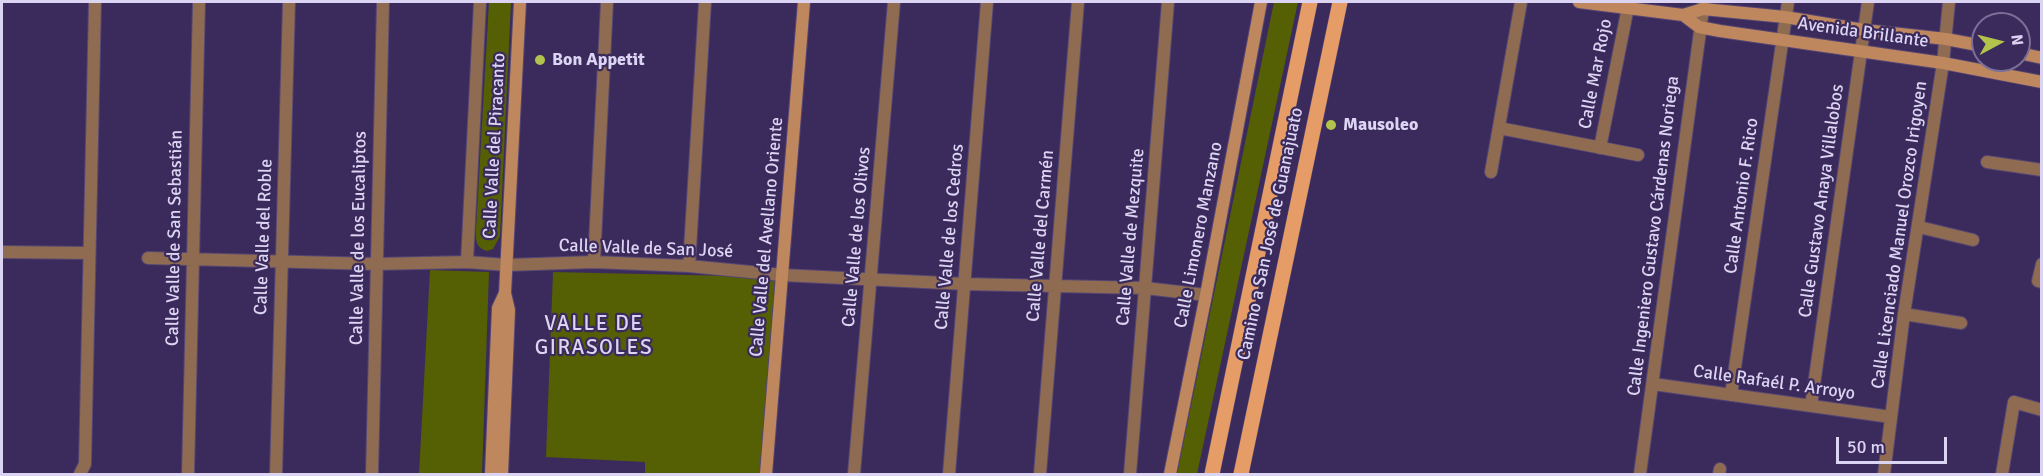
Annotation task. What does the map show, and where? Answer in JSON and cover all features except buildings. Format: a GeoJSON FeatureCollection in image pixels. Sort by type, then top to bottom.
{"type":"FeatureCollection","features":[{"type":"Feature","properties":{"kind":"main road","name":"Calle Valle del Piracanto"},"geometry":{"type":"LineString","coordinates":[[502,474],[509,310],[505,293],[520,2]]}},
{"type":"Feature","properties":{"kind":"main road","name":"Calle Valle del Avellano Oriente"},"geometry":{"type":"LineString","coordinates":[[766,474],[804,2]]}},
{"type":"Feature","properties":{"kind":"main road","name":"Calle Limonero Manzano"},"geometry":{"type":"LineString","coordinates":[[1170,474],[1261,2]]}},
{"type":"Feature","properties":{"kind":"main road","name":"Camino a San José de Guanajuato"},"geometry":{"type":"LineString","coordinates":[[1212,474],[1310,2]]}},
{"type":"Feature","properties":{"kind":"main road","name":"Camino a San José de Guanajuato"},"geometry":{"type":"LineString","coordinates":[[1241,474],[1340,2]]}},
{"type":"Feature","properties":{"kind":"main road","name":"Avenida Brillante"},"geometry":{"type":"LineString","coordinates":[[1579,2],[1614,4],[1683,15],[1699,27],[1943,63],[2042,82]]}},
{"type":"Feature","properties":{"kind":"main road","name":"Avenida Brillante"},"geometry":{"type":"LineString","coordinates":[[1683,15],[1703,5],[1971,44]]}},
{"type":"Feature","properties":{"kind":"main road","name":"Calle Valle del Piracanto"},"geometry":{"type":"LineString","coordinates":[[491,474],[498,308],[505,293]]}},
{"type":"Feature","properties":{"kind":"street"},"geometry":{"type":"LineString","coordinates":[[80,474],[85,464],[94,2]]}},
{"type":"Feature","properties":{"kind":"street","name":"Calle Valle de San Sebastián"},"geometry":{"type":"LineString","coordinates":[[188,474],[199,2]]}},
{"type":"Feature","properties":{"kind":"street","name":"Calle Valle del Roble"},"geometry":{"type":"LineString","coordinates":[[276,474],[289,2]]}},
{"type":"Feature","properties":{"kind":"street","name":"Calle Valle de los Eucaliptos"},"geometry":{"type":"LineString","coordinates":[[372,474],[383,2]]}},
{"type":"Feature","properties":{"kind":"street","name":"Calle Valle del Piracanto"},"geometry":{"type":"LineString","coordinates":[[467,262],[480,2]]}},
{"type":"Feature","properties":{"kind":"street"},"geometry":{"type":"LineString","coordinates":[[594,262],[607,2]]}},
{"type":"Feature","properties":{"kind":"street"},"geometry":{"type":"LineString","coordinates":[[689,266],[705,2]]}},
{"type":"Feature","properties":{"kind":"street","name":"Calle Valle de los Olivos"},"geometry":{"type":"LineString","coordinates":[[854,474],[894,2]]}},
{"type":"Feature","properties":{"kind":"street","name":"Calle Valle de los Cedros"},"geometry":{"type":"LineString","coordinates":[[949,474],[987,2]]}},
{"type":"Feature","properties":{"kind":"street","name":"Calle Valle del Carmén"},"geometry":{"type":"LineString","coordinates":[[1040,474],[1078,2]]}},
{"type":"Feature","properties":{"kind":"street","name":"Calle Valle de Mezquite"},"geometry":{"type":"LineString","coordinates":[[1130,474],[1168,2]]}},
{"type":"Feature","properties":{"kind":"street"},"geometry":{"type":"LineString","coordinates":[[1491,172],[1521,2]]}},
{"type":"Feature","properties":{"kind":"street","name":"Calle Antonio F. Rico"},"geometry":{"type":"LineString","coordinates":[[1731,395],[1788,2]]}},
{"type":"Feature","properties":{"kind":"street","name":"Calle Gustavo Anaya Villalobos"},"geometry":{"type":"LineString","coordinates":[[1811,406],[1868,2]]}},
{"type":"Feature","properties":{"kind":"street","name":"Calle Licenciado Manuel Orozco Irigoyen"},"geometry":{"type":"LineString","coordinates":[[1884,474],[1904,314],[1943,63],[1949,2]]}},
{"type":"Feature","properties":{"kind":"street","name":"Calle Ingeniero Gustavo Cárdenas Noriega"},"geometry":{"type":"LineString","coordinates":[[1640,474],[1703,5]]}},
{"type":"Feature","properties":{"kind":"street","name":"Calle Mar Rojo"},"geometry":{"type":"LineString","coordinates":[[1600,148],[1628,7]]}},
{"type":"Feature","properties":{"kind":"street"},"geometry":{"type":"LineString","coordinates":[[1498,128],[1638,155]]}},
{"type":"Feature","properties":{"kind":"street"},"geometry":{"type":"LineString","coordinates":[[1987,162],[2042,170]]}},
{"type":"Feature","properties":{"kind":"street"},"geometry":{"type":"LineString","coordinates":[[1919,227],[1973,240]]}},
{"type":"Feature","properties":{"kind":"street"},"geometry":{"type":"LineString","coordinates":[[2,252],[88,253]]}},
{"type":"Feature","properties":{"kind":"street","name":"Calle Valle de San José"},"geometry":{"type":"LineString","coordinates":[[148,258],[376,264],[467,262],[507,265],[594,262],[689,266],[782,275],[965,284],[1145,288],[1206,295]]}},
{"type":"Feature","properties":{"kind":"street"},"geometry":{"type":"LineString","coordinates":[[2040,281],[2042,264]]}},
{"type":"Feature","properties":{"kind":"street"},"geometry":{"type":"LineString","coordinates":[[1904,314],[1960,323]]}},
{"type":"Feature","properties":{"kind":"street","name":"Calle Rafaél P. Arroyo"},"geometry":{"type":"LineString","coordinates":[[1653,384],[1891,417]]}},
{"type":"Feature","properties":{"kind":"street"},"geometry":{"type":"LineString","coordinates":[[2002,474],[2014,402],[2042,410]]}},
{"type":"Feature","properties":{"kind":"green space"},"geometry":{"type":"Polygon","coordinates":[[[489,2],[511,2],[500,236],[493,249],[487,251],[480,248],[477,243],[476,230],[489,2]]]}},
{"type":"Feature","properties":{"kind":"green space"},"geometry":{"type":"Polygon","coordinates":[[[1274,2],[1298,2],[1197,474],[1177,474],[1274,2]]]}},
{"type":"Feature","properties":{"kind":"green space"},"geometry":{"type":"Polygon","coordinates":[[[430,270],[489,272],[482,474],[419,474],[430,270]]]}},
{"type":"Feature","properties":{"kind":"green space"},"geometry":{"type":"Polygon","coordinates":[[[553,272],[775,277],[761,474],[645,474],[645,462],[546,457],[553,272]]]}},
{"type":"Feature","properties":{"kind":"place","name":"Bon Appetit"},"geometry":{"type":"Point","coordinates":[540,60]}},
{"type":"Feature","properties":{"kind":"place","name":"Mausoleo"},"geometry":{"type":"Point","coordinates":[1331,125]}},
{"type":"Feature","properties":{"kind":"district","name":"VALLE DE GIRASOLES"},"geometry":{"type":"Point","coordinates":[594,336]}}]}
